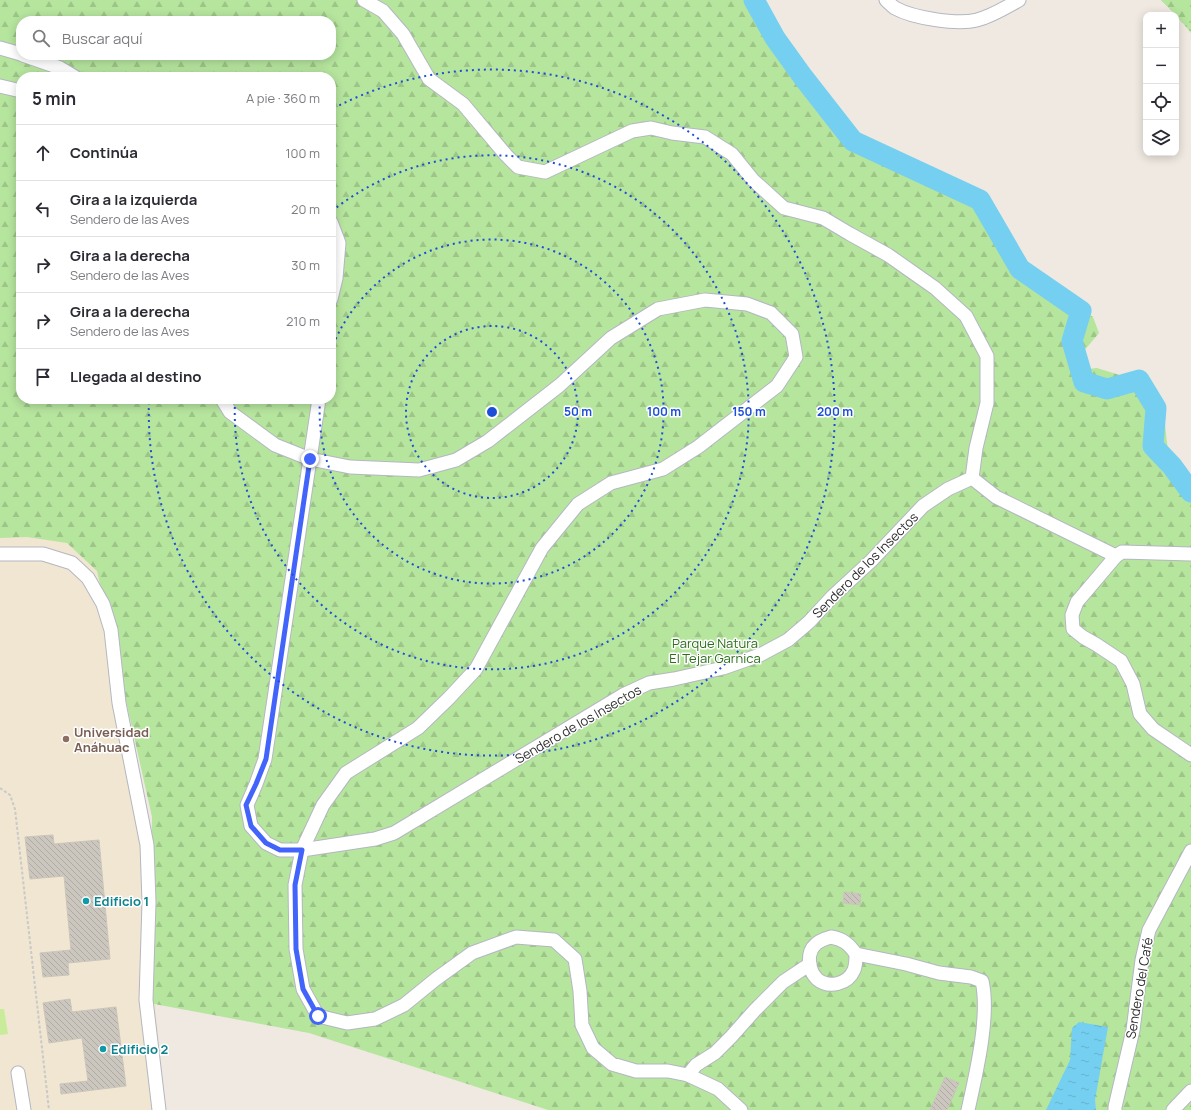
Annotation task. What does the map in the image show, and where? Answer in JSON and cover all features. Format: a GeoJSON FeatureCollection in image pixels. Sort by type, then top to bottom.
{"type":"FeatureCollection","features":[{"type":"Feature","properties":{"kind":"street"},"geometry":{"type":"LineString","coordinates":[[364,0],[383,10],[403,34],[429,79],[463,104],[518,167],[545,172],[632,131],[652,128],[672,133],[705,137],[732,154],[753,180],[784,208],[823,218],[888,255],[935,288],[966,316],[987,356],[987,403],[976,448],[972,478],[996,497],[1116,556]]}},
{"type":"Feature","properties":{"kind":"street"},"geometry":{"type":"LineString","coordinates":[[886,0],[896,8],[926,19],[952,21],[976,20],[997,13],[1019,0]]}},
{"type":"Feature","properties":{"kind":"street"},"geometry":{"type":"LineString","coordinates":[[0,48],[16,53]]}},
{"type":"Feature","properties":{"kind":"street"},"geometry":{"type":"LineString","coordinates":[[37,60],[60,68],[67,72]]}},
{"type":"Feature","properties":{"kind":"street"},"geometry":{"type":"LineString","coordinates":[[0,86],[16,90]]}},
{"type":"Feature","properties":{"kind":"street"},"geometry":{"type":"LineString","coordinates":[[336,234],[340,243],[336,278]]}},
{"type":"Feature","properties":{"kind":"street"},"geometry":{"type":"LineString","coordinates":[[225,404],[230,412],[275,445],[310,459],[350,467],[419,470],[456,460],[488,441],[548,394],[611,338],[658,309],[705,300],[747,304],[771,313],[792,334],[796,357],[777,386],[749,409],[698,447],[664,469],[611,483],[578,504],[542,548],[476,669],[418,728],[346,773],[323,806],[302,850],[295,885],[296,949],[303,989],[318,1016],[346,1023],[375,1019],[404,1006],[436,979],[472,953],[516,937],[554,940],[575,959],[580,991],[582,1025],[593,1048],[612,1064],[636,1071],[668,1071],[688,1075],[718,1090],[741,1110]]}},
{"type":"Feature","properties":{"kind":"street","name":"Sendero de los Insectos"},"geometry":{"type":"LineString","coordinates":[[317,404],[266,759],[246,805],[251,826],[266,843],[280,850],[302,850],[375,839],[394,833],[559,735],[623,695],[649,683],[723,668],[760,655],[788,640],[809,622],[833,596],[871,561],[923,506],[948,489],[972,478]]}},
{"type":"Feature","properties":{"kind":"street"},"geometry":{"type":"LineString","coordinates":[[1191,554],[1122,552],[1116,556],[1078,602],[1072,615],[1073,629],[1121,661],[1133,684],[1140,714],[1154,729],[1191,755]]}},
{"type":"Feature","properties":{"kind":"street"},"geometry":{"type":"LineString","coordinates":[[0,554],[43,554],[72,563],[88,578],[103,604],[110,630],[119,703],[147,845],[149,902],[146,1000],[159,1110]]}},
{"type":"Feature","properties":{"kind":"street","name":"Sendero del Café"},"geometry":{"type":"LineString","coordinates":[[1115,1110],[1133,1030],[1142,960],[1149,930],[1191,851]]}},
{"type":"Feature","properties":{"kind":"street"},"geometry":{"type":"LineString","coordinates":[[856,954],[854,970],[844,981],[837,984],[822,982],[811,972],[809,956],[811,949],[816,943],[831,937],[839,938],[846,942],[856,954],[900,962],[939,973],[971,977],[982,981],[985,992],[980,1053],[968,1110]]}},
{"type":"Feature","properties":{"kind":"street"},"geometry":{"type":"LineString","coordinates":[[688,1075],[696,1066],[715,1053],[783,982],[810,964]]}},
{"type":"Feature","properties":{"kind":"street"},"geometry":{"type":"LineString","coordinates":[[18,1073],[24,1110]]}},
{"type":"Feature","properties":{"kind":"street"},"geometry":{"type":"LineString","coordinates":[[1173,1110],[1191,1091]]}},
{"type":"Feature","properties":{"kind":"path"},"geometry":{"type":"LineString","coordinates":[[0,788],[10,795],[15,809],[49,1110]]}},
{"type":"Feature","properties":{"kind":"shaded area","name":"Universidad Anáhuac"},"geometry":{"type":"Polygon","coordinates":[[[68,533],[98,568],[112,603],[154,874],[156,1009],[165,1110],[0,1110],[0,537],[68,533]]]}},
{"type":"Feature","properties":{"kind":"green space","name":"Parque Natura El Tejar Garnica"},"geometry":{"type":"Polygon","coordinates":[[[0,0],[751,0],[753,6],[777,44],[808,69],[848,138],[880,157],[937,169],[958,193],[987,203],[1010,237],[1033,285],[1061,296],[1093,317],[1099,333],[1078,358],[1079,370],[1097,368],[1126,377],[1149,394],[1165,425],[1168,451],[1191,487],[1191,1110],[548,1110],[309,1033],[149,1003],[152,817],[97,571],[67,543],[27,537],[0,538],[0,0]]]}},
{"type":"Feature","properties":{"kind":"green space"},"geometry":{"type":"Polygon","coordinates":[[[1161,0],[1191,0],[1191,33],[1179,19],[1179,12],[1173,12],[1161,0]]]}},
{"type":"Feature","properties":{"kind":"green space"},"geometry":{"type":"Polygon","coordinates":[[[1161,0],[1191,0],[1191,15],[1182,23],[1179,19],[1179,12],[1173,12],[1161,0]]]}},
{"type":"Feature","properties":{"kind":"green space"},"geometry":{"type":"Polygon","coordinates":[[[0,1009],[4,1009],[8,1034],[0,1035],[0,1009]]]}},
{"type":"Feature","properties":{"kind":"water"},"geometry":{"type":"Polygon","coordinates":[[[1079,1022],[1108,1027],[1095,1100],[1096,1110],[1046,1110],[1070,1060],[1072,1028],[1079,1022]]]}},
{"type":"Feature","properties":{"kind":"building","name":"Edificio 1"},"geometry":{"type":"Polygon","coordinates":[[[53,835],[54,844],[99,840],[110,959],[68,963],[69,975],[43,977],[40,953],[71,950],[64,876],[30,879],[25,837],[53,835]]]}},
{"type":"Feature","properties":{"kind":"building"},"geometry":{"type":"Polygon","coordinates":[[[844,892],[861,894],[860,905],[843,903],[844,892]]]}},
{"type":"Feature","properties":{"kind":"building","name":"Edificio 2"},"geometry":{"type":"Polygon","coordinates":[[[70,999],[72,1012],[116,1007],[126,1086],[61,1094],[60,1084],[88,1081],[82,1038],[49,1043],[43,1003],[70,999]]]}},
{"type":"Feature","properties":{"kind":"building"},"geometry":{"type":"Polygon","coordinates":[[[945,1077],[959,1083],[947,1110],[930,1110],[945,1077]]]}},
{"type":"Feature","properties":{"kind":"waterway"},"geometry":{"type":"LineString","coordinates":[[754,0],[775,38],[803,77],[853,141],[980,200],[1020,269],[1081,311],[1072,341],[1084,382],[1107,389],[1139,380],[1156,408],[1153,446],[1172,466],[1191,492]]}},
{"type":"Feature","properties":{"kind":"place","name":"Universidad Anáhuac"},"geometry":{"type":"Point","coordinates":[66,739]}},
{"type":"Feature","properties":{"kind":"place","name":"Edificio 1"},"geometry":{"type":"Point","coordinates":[86,901]}},
{"type":"Feature","properties":{"kind":"place","name":"Edificio 2"},"geometry":{"type":"Point","coordinates":[103,1049]}},
{"type":"Feature","properties":{"kind":"route"},"geometry":{"type":"LineString","coordinates":[[310,459],[266,759],[246,805],[251,826],[266,843],[280,850],[302,850],[295,885],[296,949],[303,989],[318,1016]]}}]}
